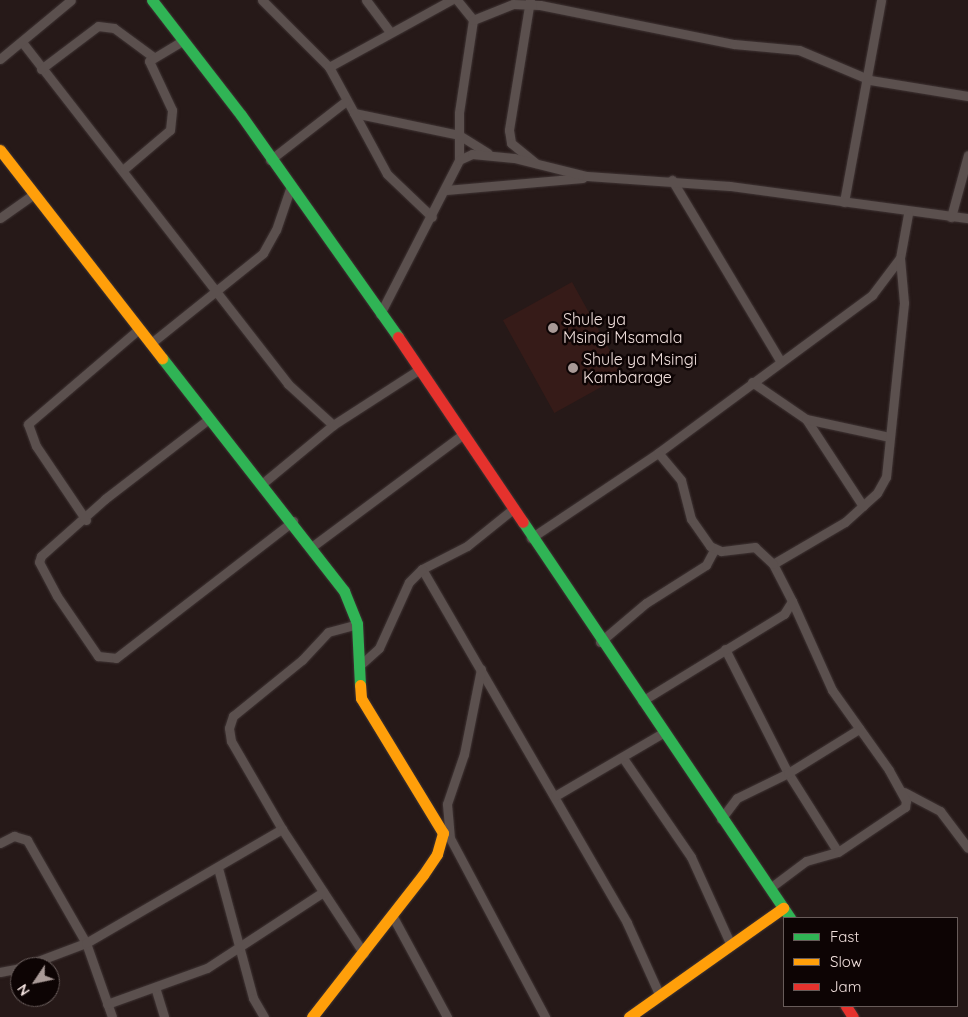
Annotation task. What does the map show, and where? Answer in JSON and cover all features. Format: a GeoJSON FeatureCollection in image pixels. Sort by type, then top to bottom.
{"type":"FeatureCollection","features":[{"type":"Feature","properties":{"kind":"street"},"geometry":{"type":"LineString","coordinates":[[0,59],[71,0]]}},
{"type":"Feature","properties":{"kind":"street"},"geometry":{"type":"LineString","coordinates":[[152,0],[420,369],[600,642],[789,917]]}},
{"type":"Feature","properties":{"kind":"street"},"geometry":{"type":"LineString","coordinates":[[262,0],[329,67],[346,102],[354,113],[387,174],[432,217]]}},
{"type":"Feature","properties":{"kind":"street"},"geometry":{"type":"LineString","coordinates":[[366,0],[390,32]]}},
{"type":"Feature","properties":{"kind":"street"},"geometry":{"type":"LineString","coordinates":[[329,67],[451,0]]}},
{"type":"Feature","properties":{"kind":"street"},"geometry":{"type":"LineString","coordinates":[[380,314],[446,190],[459,160],[459,135],[473,20],[457,0]]}},
{"type":"Feature","properties":{"kind":"street"},"geometry":{"type":"LineString","coordinates":[[844,202],[870,80],[881,0]]}},
{"type":"Feature","properties":{"kind":"street"},"geometry":{"type":"LineString","coordinates":[[473,20],[502,7],[530,2],[734,44],[799,50],[870,80],[968,96]]}},
{"type":"Feature","properties":{"kind":"street"},"geometry":{"type":"LineString","coordinates":[[530,2],[508,130],[511,143],[540,166]]}},
{"type":"Feature","properties":{"kind":"street"},"geometry":{"type":"LineString","coordinates":[[41,68],[98,26],[114,28],[152,56]]}},
{"type":"Feature","properties":{"kind":"street"},"geometry":{"type":"LineString","coordinates":[[152,56],[182,41]]}},
{"type":"Feature","properties":{"kind":"street"},"geometry":{"type":"LineString","coordinates":[[22,42],[124,169],[288,384],[333,425]]}},
{"type":"Feature","properties":{"kind":"street"},"geometry":{"type":"LineString","coordinates":[[124,169],[166,136],[174,120],[167,98],[151,73],[152,56]]}},
{"type":"Feature","properties":{"kind":"street"},"geometry":{"type":"LineString","coordinates":[[270,160],[346,102]]}},
{"type":"Feature","properties":{"kind":"street"},"geometry":{"type":"LineString","coordinates":[[354,113],[459,135],[488,153],[587,176]]}},
{"type":"Feature","properties":{"kind":"street"},"geometry":{"type":"LineString","coordinates":[[0,150],[150,344],[293,520],[344,591],[357,624],[361,698],[443,833],[437,854],[364,954],[312,1017]]}},
{"type":"Feature","properties":{"kind":"street"},"geometry":{"type":"LineString","coordinates":[[459,160],[488,153]]}},
{"type":"Feature","properties":{"kind":"street"},"geometry":{"type":"LineString","coordinates":[[951,217],[968,155]]}},
{"type":"Feature","properties":{"kind":"street"},"geometry":{"type":"LineString","coordinates":[[446,190],[587,176],[672,180],[844,202],[908,214],[968,218]]}},
{"type":"Feature","properties":{"kind":"street"},"geometry":{"type":"LineString","coordinates":[[672,180],[779,360]]}},
{"type":"Feature","properties":{"kind":"street"},"geometry":{"type":"LineString","coordinates":[[150,344],[218,292],[263,254],[276,230],[290,189]]}},
{"type":"Feature","properties":{"kind":"street"},"geometry":{"type":"LineString","coordinates":[[0,218],[34,194]]}},
{"type":"Feature","properties":{"kind":"street"},"geometry":{"type":"LineString","coordinates":[[773,564],[845,522],[863,506],[886,478],[904,303],[900,258],[908,214]]}},
{"type":"Feature","properties":{"kind":"street"},"geometry":{"type":"LineString","coordinates":[[532,538],[658,453],[779,360],[872,295],[900,258]]}},
{"type":"Feature","properties":{"kind":"street"},"geometry":{"type":"LineString","coordinates":[[86,520],[36,446],[28,424],[139,329]]}},
{"type":"Feature","properties":{"kind":"street"},"geometry":{"type":"LineString","coordinates":[[262,483],[333,425],[420,369]]}},
{"type":"Feature","properties":{"kind":"street"},"geometry":{"type":"LineString","coordinates":[[752,382],[806,419],[890,437]]}},
{"type":"Feature","properties":{"kind":"street"},"geometry":{"type":"LineString","coordinates":[[210,418],[106,499],[86,520],[46,551],[39,562],[84,638],[98,656],[107,660],[209,590],[293,520]]}},
{"type":"Feature","properties":{"kind":"street"},"geometry":{"type":"LineString","coordinates":[[806,419],[863,506]]}},
{"type":"Feature","properties":{"kind":"street"},"geometry":{"type":"LineString","coordinates":[[313,546],[463,434]]}},
{"type":"Feature","properties":{"kind":"street"},"geometry":{"type":"LineString","coordinates":[[658,453],[681,480],[691,519],[714,550]]}},
{"type":"Feature","properties":{"kind":"street"},"geometry":{"type":"LineString","coordinates":[[358,667],[379,648],[409,582],[422,569],[467,546],[513,509]]}},
{"type":"Feature","properties":{"kind":"street"},"geometry":{"type":"LineString","coordinates":[[714,550],[755,547],[773,564],[792,601],[814,657],[858,729],[904,792],[940,811],[968,848]]}},
{"type":"Feature","properties":{"kind":"street"},"geometry":{"type":"LineString","coordinates":[[600,642],[646,603],[706,565],[714,550]]}},
{"type":"Feature","properties":{"kind":"street"},"geometry":{"type":"LineString","coordinates":[[422,569],[627,923],[659,994]]}},
{"type":"Feature","properties":{"kind":"street"},"geometry":{"type":"LineString","coordinates":[[642,701],[784,614],[792,601]]}},
{"type":"Feature","properties":{"kind":"street"},"geometry":{"type":"LineString","coordinates":[[357,624],[328,632],[302,660],[238,711],[228,728],[231,741],[282,829],[364,954]]}},
{"type":"Feature","properties":{"kind":"street"},"geometry":{"type":"LineString","coordinates":[[725,649],[788,773],[838,852]]}},
{"type":"Feature","properties":{"kind":"street"},"geometry":{"type":"LineString","coordinates":[[481,668],[464,754],[447,804],[450,838],[546,1017]]}},
{"type":"Feature","properties":{"kind":"street"},"geometry":{"type":"LineString","coordinates":[[721,819],[737,798],[788,773],[858,729]]}},
{"type":"Feature","properties":{"kind":"street"},"geometry":{"type":"LineString","coordinates":[[555,796],[623,758],[663,732]]}},
{"type":"Feature","properties":{"kind":"street"},"geometry":{"type":"LineString","coordinates":[[623,758],[691,857],[730,944]]}},
{"type":"Feature","properties":{"kind":"street"},"geometry":{"type":"LineString","coordinates":[[904,792],[905,807]]}},
{"type":"Feature","properties":{"kind":"street"},"geometry":{"type":"LineString","coordinates":[[770,888],[806,860],[838,852],[905,807],[924,801]]}},
{"type":"Feature","properties":{"kind":"street"},"geometry":{"type":"LineString","coordinates":[[48,957],[86,943],[218,868],[282,829]]}},
{"type":"Feature","properties":{"kind":"street"},"geometry":{"type":"LineString","coordinates":[[0,843],[14,836],[27,840],[86,943],[112,1017]]}},
{"type":"Feature","properties":{"kind":"street"},"geometry":{"type":"LineString","coordinates":[[218,868],[241,945],[253,998],[264,1017]]}},
{"type":"Feature","properties":{"kind":"street"},"geometry":{"type":"LineString","coordinates":[[107,1004],[207,968],[323,892]]}},
{"type":"Feature","properties":{"kind":"street"},"geometry":{"type":"LineString","coordinates":[[628,1017],[783,908]]}},
{"type":"Feature","properties":{"kind":"street"},"geometry":{"type":"LineString","coordinates":[[392,917],[447,1017]]}},
{"type":"Feature","properties":{"kind":"street"},"geometry":{"type":"LineString","coordinates":[[155,987],[164,1017]]}},
{"type":"Feature","properties":{"kind":"shaded area"},"geometry":{"type":"Polygon","coordinates":[[[572,282],[623,375],[554,413],[503,320],[572,282]]]}},
{"type":"Feature","properties":{"kind":"traffic: fast"},"geometry":{"type":"LineString","coordinates":[[152,0],[241,115],[398,337]]}},
{"type":"Feature","properties":{"kind":"traffic: fast"},"geometry":{"type":"LineString","coordinates":[[162,358],[344,591],[357,624],[360,685]]}},
{"type":"Feature","properties":{"kind":"traffic: fast"},"geometry":{"type":"LineString","coordinates":[[523,522],[789,917]]}},
{"type":"Feature","properties":{"kind":"traffic: slow"},"geometry":{"type":"LineString","coordinates":[[0,150],[162,358]]}},
{"type":"Feature","properties":{"kind":"traffic: slow"},"geometry":{"type":"LineString","coordinates":[[312,1017],[423,875],[437,854],[443,833],[361,698],[360,685]]}},
{"type":"Feature","properties":{"kind":"traffic: slow"},"geometry":{"type":"LineString","coordinates":[[629,1017],[783,908]]}},
{"type":"Feature","properties":{"kind":"traffic: jam"},"geometry":{"type":"LineString","coordinates":[[398,337],[523,522]]}},
{"type":"Feature","properties":{"kind":"traffic: jam"},"geometry":{"type":"LineString","coordinates":[[847,1007],[853,1017]]}},
{"type":"Feature","properties":{"kind":"place","name":"Shule ya Msingi Msamala"},"geometry":{"type":"Point","coordinates":[553,328]}},
{"type":"Feature","properties":{"kind":"place","name":"Shule ya Msingi Kambarage"},"geometry":{"type":"Point","coordinates":[573,368]}}]}
